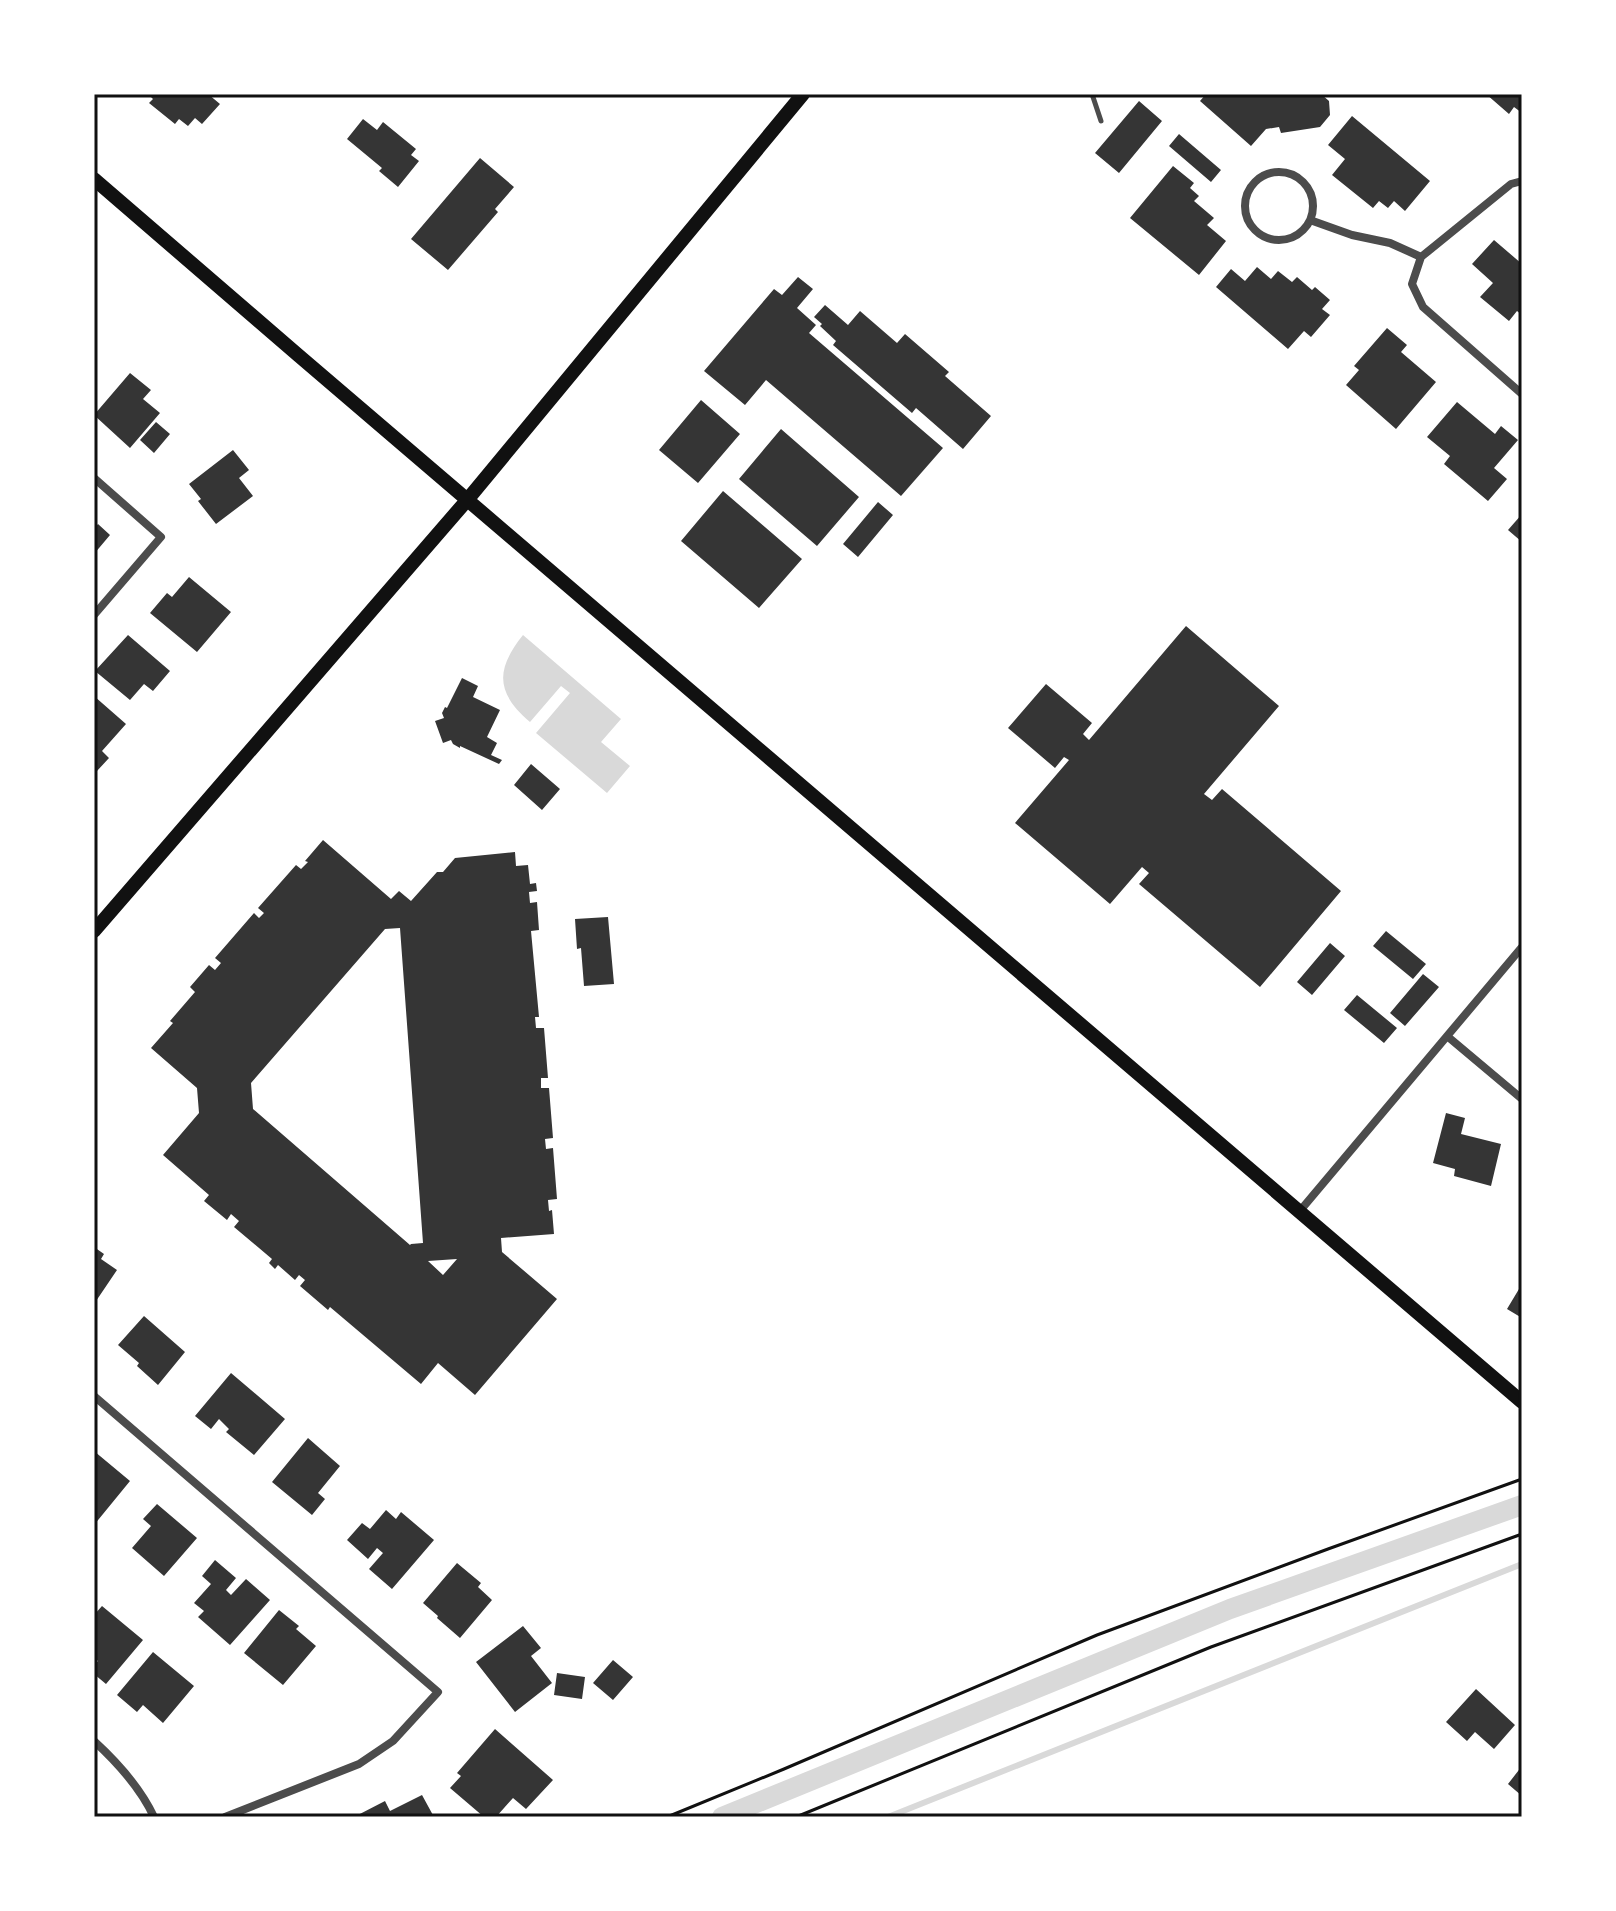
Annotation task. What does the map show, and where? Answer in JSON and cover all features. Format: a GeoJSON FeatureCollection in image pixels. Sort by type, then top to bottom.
{"type":"FeatureCollection","features":[{"type":"Feature","properties":{"kind":"main road"},"geometry":{"type":"LineString","coordinates":[[94,931],[468,499],[803,94]]}},
{"type":"Feature","properties":{"kind":"main road"},"geometry":{"type":"LineString","coordinates":[[94,179],[1522,1402]]}},
{"type":"Feature","properties":{"kind":"street"},"geometry":{"type":"LineString","coordinates":[[1266,173],[1290,173],[1308,188],[1313,199],[1310,220],[1304,229],[1285,240],[1264,237],[1248,222],[1245,200],[1249,188],[1266,173]]}},
{"type":"Feature","properties":{"kind":"street"},"geometry":{"type":"LineString","coordinates":[[1522,181],[1511,184],[1421,257],[1412,284],[1423,307],[1522,394]]}},
{"type":"Feature","properties":{"kind":"street"},"geometry":{"type":"LineString","coordinates":[[1310,220],[1352,235],[1390,243],[1421,257]]}},
{"type":"Feature","properties":{"kind":"street"},"geometry":{"type":"LineString","coordinates":[[94,478],[161,537],[94,615]]}},
{"type":"Feature","properties":{"kind":"street"},"geometry":{"type":"LineString","coordinates":[[1299,1212],[1522,947]]}},
{"type":"Feature","properties":{"kind":"street"},"geometry":{"type":"LineString","coordinates":[[1447,1036],[1522,1099]]}},
{"type":"Feature","properties":{"kind":"street"},"geometry":{"type":"LineString","coordinates":[[94,1396],[438,1692],[393,1741],[359,1764],[225,1817]]}},
{"type":"Feature","properties":{"kind":"street"},"geometry":{"type":"LineString","coordinates":[[94,1741],[115,1760],[154,1817]]}},
{"type":"Feature","properties":{"kind":"lane"},"geometry":{"type":"LineString","coordinates":[[1092,94],[1101,121]]}},
{"type":"Feature","properties":{"kind":"path"},"geometry":{"type":"LineString","coordinates":[[667,1817],[1097,1635],[1522,1479]]}},
{"type":"Feature","properties":{"kind":"path"},"geometry":{"type":"LineString","coordinates":[[796,1817],[1211,1647],[1522,1534]]}},
{"type":"Feature","properties":{"kind":"shaded area"},"geometry":{"type":"Polygon","coordinates":[[[523,635],[621,719],[601,742],[630,766],[607,793],[536,733],[570,693],[561,686],[530,722],[505,691],[504,670],[523,635]]]}},
{"type":"Feature","properties":{"kind":"building"},"geometry":{"type":"Polygon","coordinates":[[[148,94],[208,94],[220,104],[202,124],[195,118],[188,126],[179,119],[175,124],[149,103],[153,99],[148,94]]]}},
{"type":"Feature","properties":{"kind":"building"},"geometry":{"type":"Polygon","coordinates":[[[1206,94],[1321,94],[1329,101],[1330,115],[1320,127],[1281,133],[1279,127],[1266,129],[1251,146],[1200,101],[1206,94]]]}},
{"type":"Feature","properties":{"kind":"building"},"geometry":{"type":"Polygon","coordinates":[[[1486,94],[1522,94],[1522,113],[1514,107],[1509,114],[1486,94]]]}},
{"type":"Feature","properties":{"kind":"building"},"geometry":{"type":"Polygon","coordinates":[[[1139,101],[1162,121],[1119,173],[1095,153],[1139,101]]]}},
{"type":"Feature","properties":{"kind":"building"},"geometry":{"type":"Polygon","coordinates":[[[1352,116],[1430,181],[1405,211],[1394,201],[1388,208],[1379,201],[1373,208],[1332,175],[1345,159],[1328,145],[1352,116]]]}},
{"type":"Feature","properties":{"kind":"building"},"geometry":{"type":"Polygon","coordinates":[[[363,119],[377,130],[383,122],[416,149],[411,155],[419,161],[398,187],[379,171],[382,168],[347,139],[363,119]]]}},
{"type":"Feature","properties":{"kind":"building"},"geometry":{"type":"Polygon","coordinates":[[[1179,134],[1221,170],[1211,182],[1169,146],[1179,134]]]}},
{"type":"Feature","properties":{"kind":"building"},"geometry":{"type":"Polygon","coordinates":[[[480,158],[514,187],[495,209],[498,212],[448,270],[411,239],[480,158]]]}},
{"type":"Feature","properties":{"kind":"building"},"geometry":{"type":"Polygon","coordinates":[[[1173,166],[1194,183],[1190,188],[1199,196],[1194,201],[1214,218],[1207,225],[1226,241],[1199,275],[1130,218],[1173,166]]]}},
{"type":"Feature","properties":{"kind":"building"},"geometry":{"type":"Polygon","coordinates":[[[1494,240],[1522,264],[1522,315],[1517,311],[1509,321],[1480,297],[1493,283],[1472,264],[1494,240]]]}},
{"type":"Feature","properties":{"kind":"building"},"geometry":{"type":"Polygon","coordinates":[[[1257,267],[1271,279],[1278,271],[1292,282],[1297,277],[1330,300],[1322,309],[1330,315],[1311,337],[1304,331],[1288,349],[1216,287],[1231,269],[1245,281],[1257,267]]]}},
{"type":"Feature","properties":{"kind":"building"},"geometry":{"type":"Polygon","coordinates":[[[798,277],[813,289],[797,308],[816,325],[809,333],[943,448],[901,496],[766,380],[745,405],[704,371],[774,289],[782,295],[798,277]]]}},
{"type":"Feature","properties":{"kind":"building"},"geometry":{"type":"Polygon","coordinates":[[[825,305],[848,325],[860,311],[897,343],[905,334],[949,372],[945,376],[991,416],[963,449],[916,408],[912,413],[833,345],[836,341],[814,317],[825,305]]]}},
{"type":"Feature","properties":{"kind":"building"},"geometry":{"type":"Polygon","coordinates":[[[1387,328],[1407,345],[1401,352],[1436,382],[1396,429],[1346,385],[1359,370],[1354,366],[1387,328]]]}},
{"type":"Feature","properties":{"kind":"building"},"geometry":{"type":"Polygon","coordinates":[[[130,373],[151,390],[143,399],[160,413],[130,448],[94,415],[130,373]]]}},
{"type":"Feature","properties":{"kind":"building"},"geometry":{"type":"Polygon","coordinates":[[[701,400],[740,434],[698,483],[659,450],[701,400]]]}},
{"type":"Feature","properties":{"kind":"building"},"geometry":{"type":"Polygon","coordinates":[[[1457,402],[1495,434],[1501,426],[1518,440],[1494,468],[1507,479],[1488,501],[1444,464],[1450,456],[1427,437],[1457,402]]]}},
{"type":"Feature","properties":{"kind":"building"},"geometry":{"type":"Polygon","coordinates":[[[156,422],[170,434],[154,453],[140,440],[156,422]]]}},
{"type":"Feature","properties":{"kind":"building"},"geometry":{"type":"Polygon","coordinates":[[[781,429],[859,497],[817,546],[739,479],[781,429]]]}},
{"type":"Feature","properties":{"kind":"building"},"geometry":{"type":"Polygon","coordinates":[[[233,450],[249,470],[239,478],[253,496],[216,524],[189,484],[233,450]]]}},
{"type":"Feature","properties":{"kind":"building"},"geometry":{"type":"Polygon","coordinates":[[[723,491],[802,559],[759,608],[681,541],[723,491]]]}},
{"type":"Feature","properties":{"kind":"building"},"geometry":{"type":"Polygon","coordinates":[[[878,502],[893,515],[858,557],[843,544],[878,502]]]}},
{"type":"Feature","properties":{"kind":"building"},"geometry":{"type":"Polygon","coordinates":[[[1522,514],[1522,542],[1508,530],[1522,514]]]}},
{"type":"Feature","properties":{"kind":"building"},"geometry":{"type":"Polygon","coordinates":[[[98,524],[110,535],[94,554],[94,529],[98,524]]]}},
{"type":"Feature","properties":{"kind":"building"},"geometry":{"type":"Polygon","coordinates":[[[189,577],[231,612],[197,652],[150,613],[167,593],[172,597],[189,577]]]}},
{"type":"Feature","properties":{"kind":"building"},"geometry":{"type":"Polygon","coordinates":[[[1186,626],[1279,706],[1204,794],[1212,800],[1222,789],[1341,891],[1260,987],[1139,884],[1149,873],[1142,867],[1110,904],[1015,823],[1069,760],[1064,757],[1055,768],[1008,728],[1046,684],[1092,723],[1083,734],[1089,740],[1186,626]]]}},
{"type":"Feature","properties":{"kind":"building"},"geometry":{"type":"Polygon","coordinates":[[[128,635],[170,671],[153,691],[144,684],[130,700],[95,671],[128,635]]]}},
{"type":"Feature","properties":{"kind":"building"},"geometry":{"type":"Polygon","coordinates":[[[462,678],[478,686],[473,697],[500,710],[487,737],[497,743],[491,755],[502,760],[499,764],[460,748],[451,740],[443,743],[435,721],[444,718],[442,713],[462,678]]]}},
{"type":"Feature","properties":{"kind":"building"},"geometry":{"type":"Polygon","coordinates":[[[94,696],[126,724],[102,751],[109,758],[97,771],[94,768],[94,696]]]}},
{"type":"Feature","properties":{"kind":"building"},"geometry":{"type":"Polygon","coordinates":[[[531,764],[560,789],[542,810],[514,785],[531,764]]]}},
{"type":"Feature","properties":{"kind":"building"},"geometry":{"type":"Polygon","coordinates":[[[323,840],[391,899],[399,891],[411,901],[437,872],[443,872],[455,858],[515,852],[516,866],[528,865],[530,884],[536,883],[537,891],[529,892],[530,903],[537,902],[539,930],[531,931],[539,1017],[535,1017],[536,1028],[544,1028],[548,1078],[541,1078],[541,1088],[549,1088],[553,1138],[545,1139],[546,1149],[553,1148],[557,1199],[548,1200],[554,1234],[501,1238],[502,1252],[557,1299],[475,1395],[438,1363],[421,1384],[330,1307],[328,1310],[300,1286],[305,1280],[299,1275],[295,1280],[278,1265],[275,1269],[269,1263],[272,1259],[234,1227],[239,1221],[231,1214],[227,1220],[204,1201],[209,1195],[163,1155],[199,1113],[197,1088],[151,1048],[195,992],[190,987],[209,965],[215,970],[221,963],[215,958],[254,913],[259,918],[264,913],[258,908],[296,865],[301,869],[308,862],[305,861],[323,840]],[[400,928],[385,929],[251,1083],[253,1109],[410,1245],[423,1243],[400,928]],[[457,1259],[428,1261],[443,1275],[457,1259]]]}},
{"type":"Feature","properties":{"kind":"building"},"geometry":{"type":"Polygon","coordinates":[[[608,917],[614,984],[584,986],[575,919],[608,917]]]}},
{"type":"Feature","properties":{"kind":"building"},"geometry":{"type":"Polygon","coordinates":[[[1386,931],[1426,964],[1413,979],[1373,946],[1386,931]]]}},
{"type":"Feature","properties":{"kind":"building"},"geometry":{"type":"Polygon","coordinates":[[[1330,943],[1345,956],[1312,995],[1297,982],[1330,943]]]}},
{"type":"Feature","properties":{"kind":"building"},"geometry":{"type":"Polygon","coordinates":[[[1423,974],[1439,987],[1405,1026],[1390,1013],[1423,974]]]}},
{"type":"Feature","properties":{"kind":"building"},"geometry":{"type":"Polygon","coordinates":[[[1357,995],[1397,1028],[1384,1043],[1344,1010],[1357,995]]]}},
{"type":"Feature","properties":{"kind":"building"},"geometry":{"type":"Polygon","coordinates":[[[1446,1113],[1465,1118],[1461,1134],[1501,1144],[1491,1186],[1454,1176],[1455,1169],[1433,1163],[1446,1113]]]}},
{"type":"Feature","properties":{"kind":"building"},"geometry":{"type":"Polygon","coordinates":[[[94,1247],[104,1254],[101,1259],[117,1270],[94,1304],[94,1247]]]}},
{"type":"Feature","properties":{"kind":"building"},"geometry":{"type":"Polygon","coordinates":[[[1522,1284],[1522,1318],[1507,1309],[1522,1284]]]}},
{"type":"Feature","properties":{"kind":"building"},"geometry":{"type":"Polygon","coordinates":[[[144,1316],[185,1352],[158,1385],[118,1345],[144,1316]]]}},
{"type":"Feature","properties":{"kind":"building"},"geometry":{"type":"Polygon","coordinates":[[[231,1373],[285,1419],[254,1455],[226,1432],[229,1429],[219,1419],[211,1429],[195,1416],[231,1373]]]}},
{"type":"Feature","properties":{"kind":"building"},"geometry":{"type":"Polygon","coordinates":[[[308,1438],[340,1466],[318,1493],[325,1499],[312,1515],[272,1482],[308,1438]]]}},
{"type":"Feature","properties":{"kind":"building"},"geometry":{"type":"Polygon","coordinates":[[[94,1451],[130,1481],[94,1525],[94,1451]]]}},
{"type":"Feature","properties":{"kind":"building"},"geometry":{"type":"Polygon","coordinates":[[[157,1504],[197,1538],[164,1576],[132,1548],[151,1526],[143,1519],[157,1504]]]}},
{"type":"Feature","properties":{"kind":"building"},"geometry":{"type":"Polygon","coordinates":[[[386,1510],[396,1519],[401,1512],[434,1540],[392,1589],[369,1569],[383,1553],[377,1548],[368,1559],[347,1540],[362,1523],[370,1529],[386,1510]]]}},
{"type":"Feature","properties":{"kind":"building"},"geometry":{"type":"Polygon","coordinates":[[[215,1560],[236,1578],[226,1590],[231,1595],[246,1579],[270,1600],[230,1645],[198,1617],[204,1611],[194,1603],[211,1584],[202,1576],[215,1560]]]}},
{"type":"Feature","properties":{"kind":"building"},"geometry":{"type":"Polygon","coordinates":[[[457,1563],[481,1583],[478,1587],[492,1600],[460,1638],[423,1603],[457,1563]]]}},
{"type":"Feature","properties":{"kind":"building"},"geometry":{"type":"Polygon","coordinates":[[[102,1606],[143,1640],[106,1684],[94,1674],[94,1665],[98,1661],[94,1658],[94,1615],[102,1606]]]}},
{"type":"Feature","properties":{"kind":"building"},"geometry":{"type":"Polygon","coordinates":[[[279,1610],[299,1626],[296,1629],[316,1646],[283,1685],[244,1653],[279,1610]]]}},
{"type":"Feature","properties":{"kind":"building"},"geometry":{"type":"Polygon","coordinates":[[[523,1626],[541,1648],[531,1656],[552,1683],[515,1712],[476,1662],[523,1626]]]}},
{"type":"Feature","properties":{"kind":"building"},"geometry":{"type":"Polygon","coordinates":[[[153,1652],[194,1686],[163,1723],[143,1705],[137,1712],[117,1695],[153,1652]]]}},
{"type":"Feature","properties":{"kind":"building"},"geometry":{"type":"Polygon","coordinates":[[[613,1660],[633,1677],[613,1700],[593,1683],[613,1660]]]}},
{"type":"Feature","properties":{"kind":"building"},"geometry":{"type":"Polygon","coordinates":[[[557,1673],[585,1677],[582,1699],[554,1695],[557,1673]]]}},
{"type":"Feature","properties":{"kind":"building"},"geometry":{"type":"Polygon","coordinates":[[[1476,1689],[1515,1725],[1494,1749],[1475,1732],[1467,1741],[1446,1722],[1476,1689]]]}},
{"type":"Feature","properties":{"kind":"building"},"geometry":{"type":"Polygon","coordinates":[[[495,1729],[553,1780],[526,1809],[513,1798],[496,1817],[484,1817],[450,1788],[461,1776],[457,1773],[495,1729]]]}},
{"type":"Feature","properties":{"kind":"building"},"geometry":{"type":"Polygon","coordinates":[[[1522,1766],[1522,1796],[1508,1784],[1522,1766]]]}},
{"type":"Feature","properties":{"kind":"building"},"geometry":{"type":"Polygon","coordinates":[[[422,1795],[434,1817],[354,1817],[385,1801],[390,1811],[422,1795]]]}},
{"type":"Feature","properties":{"kind":"waterway"},"geometry":{"type":"LineString","coordinates":[[722,1817],[1230,1609],[1522,1505]]}},
{"type":"Feature","properties":{"kind":"waterway"},"geometry":{"type":"LineString","coordinates":[[888,1817],[1522,1564]]}}]}
